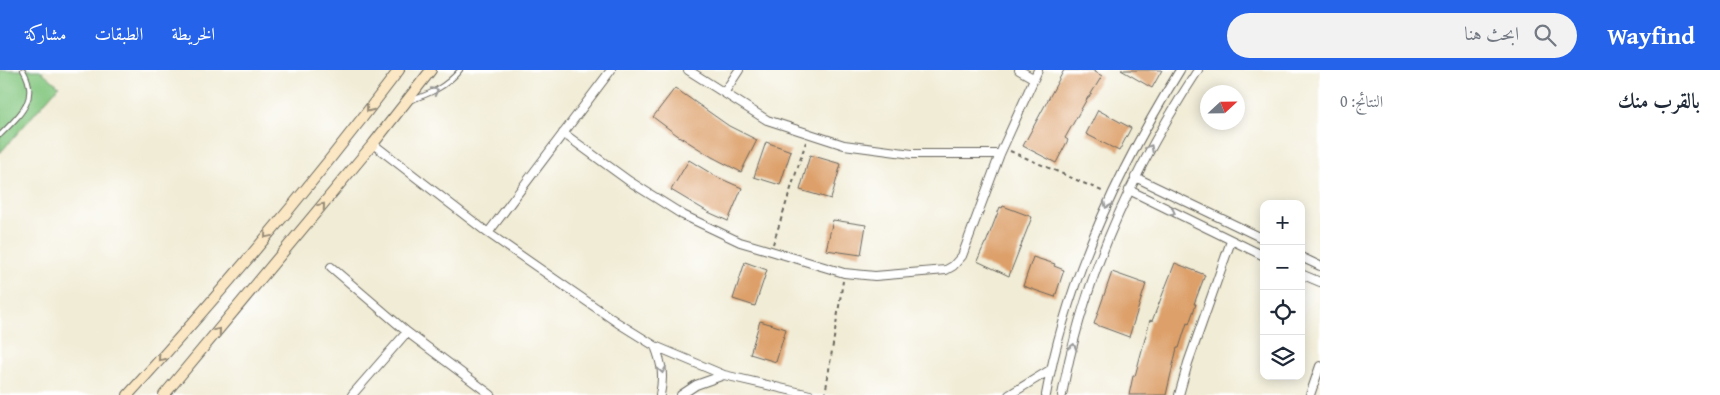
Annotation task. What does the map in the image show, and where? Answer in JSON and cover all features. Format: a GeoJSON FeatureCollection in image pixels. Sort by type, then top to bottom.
{"type":"FeatureCollection","features":[{"type":"Feature","properties":{"kind":"street"},"geometry":{"type":"LineString","coordinates":[[128,395],[213,300],[300,196],[399,70]]}},
{"type":"Feature","properties":{"kind":"street"},"geometry":{"type":"LineString","coordinates":[[164,395],[373,144],[431,70]]}},
{"type":"Feature","properties":{"kind":"street"},"geometry":{"type":"LineString","coordinates":[[488,233],[611,70]]}},
{"type":"Feature","properties":{"kind":"street"},"geometry":{"type":"LineString","coordinates":[[688,70],[767,120],[808,135],[844,145],[880,151],[921,154],[1002,151]]}},
{"type":"Feature","properties":{"kind":"street"},"geometry":{"type":"LineString","coordinates":[[724,93],[739,70]]}},
{"type":"Feature","properties":{"kind":"street"},"geometry":{"type":"LineString","coordinates":[[1019,70],[1033,78]]}},
{"type":"Feature","properties":{"kind":"street"},"geometry":{"type":"LineString","coordinates":[[564,133],[629,181],[683,215],[740,242],[844,273],[874,276],[938,272],[953,266],[962,256],[1002,151],[1038,70]]}},
{"type":"Feature","properties":{"kind":"street"},"geometry":{"type":"LineString","coordinates":[[1046,395],[1058,337],[1072,291],[1111,196],[1180,70]]}},
{"type":"Feature","properties":{"kind":"street"},"geometry":{"type":"LineString","coordinates":[[1062,395],[1066,372],[1087,296],[1110,233],[1135,177],[1167,118],[1198,70]]}},
{"type":"Feature","properties":{"kind":"street"},"geometry":{"type":"LineString","coordinates":[[373,144],[488,233],[618,323],[655,346],[724,375],[810,395]]}},
{"type":"Feature","properties":{"kind":"street"},"geometry":{"type":"LineString","coordinates":[[1135,177],[1260,237]]}},
{"type":"Feature","properties":{"kind":"street"},"geometry":{"type":"LineString","coordinates":[[1129,190],[1260,254]]}},
{"type":"Feature","properties":{"kind":"street"},"geometry":{"type":"LineString","coordinates":[[1179,395],[1188,362],[1231,241]]}},
{"type":"Feature","properties":{"kind":"street"},"geometry":{"type":"LineString","coordinates":[[1305,259],[1320,266]]}},
{"type":"Feature","properties":{"kind":"street"},"geometry":{"type":"LineString","coordinates":[[331,267],[407,332],[491,395]]}},
{"type":"Feature","properties":{"kind":"street"},"geometry":{"type":"LineString","coordinates":[[1305,276],[1320,282]]}},
{"type":"Feature","properties":{"kind":"street"},"geometry":{"type":"LineString","coordinates":[[1072,291],[1087,296]]}},
{"type":"Feature","properties":{"kind":"street"},"geometry":{"type":"LineString","coordinates":[[352,395],[407,332]]}},
{"type":"Feature","properties":{"kind":"street"},"geometry":{"type":"LineString","coordinates":[[655,346],[663,374],[660,395]]}},
{"type":"Feature","properties":{"kind":"street"},"geometry":{"type":"LineString","coordinates":[[1314,393],[1320,366]]}},
{"type":"Feature","properties":{"kind":"street"},"geometry":{"type":"LineString","coordinates":[[1009,395],[1050,370]]}},
{"type":"Feature","properties":{"kind":"street"},"geometry":{"type":"LineString","coordinates":[[681,395],[696,385],[724,375]]}},
{"type":"Feature","properties":{"kind":"lane"},"geometry":{"type":"LineString","coordinates":[[0,135],[21,114],[27,104],[30,91],[28,78],[23,70]]}},
{"type":"Feature","properties":{"kind":"lane"},"geometry":{"type":"LineString","coordinates":[[405,103],[434,92],[450,82],[460,70]]}},
{"type":"Feature","properties":{"kind":"path"},"geometry":{"type":"LineString","coordinates":[[771,251],[808,135]]}},
{"type":"Feature","properties":{"kind":"path"},"geometry":{"type":"LineString","coordinates":[[1002,151],[1111,196]]}},
{"type":"Feature","properties":{"kind":"path"},"geometry":{"type":"LineString","coordinates":[[824,395],[844,273]]}},
{"type":"Feature","properties":{"kind":"green space"},"geometry":{"type":"Polygon","coordinates":[[[0,70],[40,70],[59,86],[0,153],[0,70]]]}},
{"type":"Feature","properties":{"kind":"building"},"geometry":{"type":"Polygon","coordinates":[[[1064,70],[1092,70],[1102,76],[1065,138],[1068,140],[1056,163],[1023,146],[1064,70]]]}},
{"type":"Feature","properties":{"kind":"building"},"geometry":{"type":"Polygon","coordinates":[[[1121,70],[1162,70],[1152,88],[1121,70]]]}},
{"type":"Feature","properties":{"kind":"building"},"geometry":{"type":"Polygon","coordinates":[[[675,88],[729,126],[757,140],[741,172],[712,157],[653,117],[675,88]]]}},
{"type":"Feature","properties":{"kind":"building"},"geometry":{"type":"Polygon","coordinates":[[[1098,110],[1131,128],[1119,151],[1086,134],[1098,110]]]}},
{"type":"Feature","properties":{"kind":"building"},"geometry":{"type":"Polygon","coordinates":[[[766,142],[791,151],[780,185],[754,177],[766,142]]]}},
{"type":"Feature","properties":{"kind":"building"},"geometry":{"type":"Polygon","coordinates":[[[810,155],[841,164],[831,199],[800,190],[810,155]]]}},
{"type":"Feature","properties":{"kind":"building"},"geometry":{"type":"Polygon","coordinates":[[[689,160],[717,177],[742,188],[728,221],[708,212],[671,190],[689,160]]]}},
{"type":"Feature","properties":{"kind":"building"},"geometry":{"type":"Polygon","coordinates":[[[1003,206],[1032,217],[1009,276],[977,261],[1000,207],[1002,208],[1003,206]]]}},
{"type":"Feature","properties":{"kind":"building"},"geometry":{"type":"Polygon","coordinates":[[[833,220],[866,225],[861,255],[826,250],[833,220]]]}},
{"type":"Feature","properties":{"kind":"building"},"geometry":{"type":"Polygon","coordinates":[[[1033,257],[1055,264],[1054,266],[1064,270],[1055,297],[1023,286],[1033,257]]]}},
{"type":"Feature","properties":{"kind":"building"},"geometry":{"type":"Polygon","coordinates":[[[745,262],[767,270],[755,306],[733,299],[745,262]]]}},
{"type":"Feature","properties":{"kind":"building"},"geometry":{"type":"Polygon","coordinates":[[[1175,263],[1205,275],[1189,324],[1187,323],[1179,348],[1177,348],[1166,395],[1129,395],[1150,320],[1152,321],[1175,263]]]}},
{"type":"Feature","properties":{"kind":"building"},"geometry":{"type":"Polygon","coordinates":[[[1112,272],[1146,284],[1129,337],[1094,324],[1112,272]]]}},
{"type":"Feature","properties":{"kind":"building"},"geometry":{"type":"Polygon","coordinates":[[[760,321],[786,329],[776,362],[750,354],[760,321]]]}}]}
